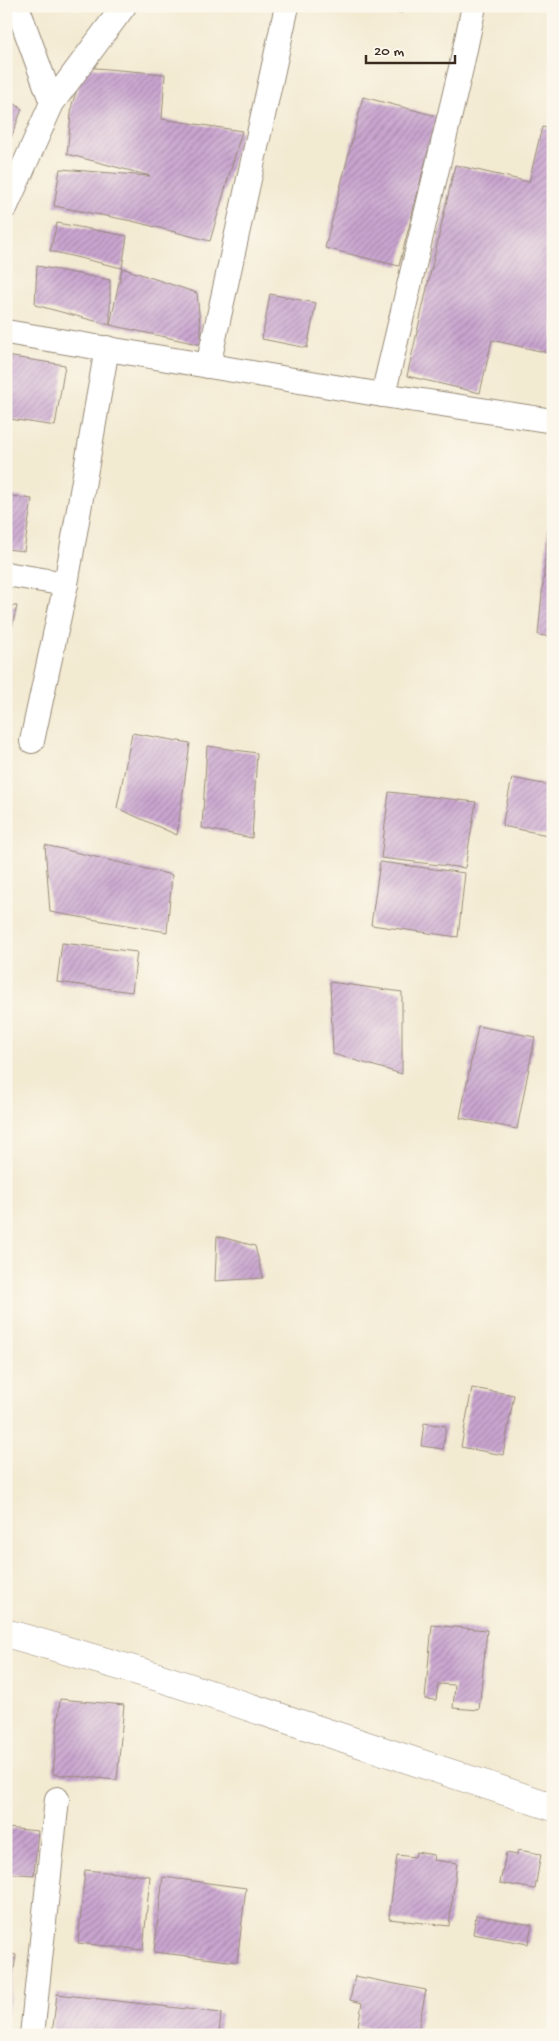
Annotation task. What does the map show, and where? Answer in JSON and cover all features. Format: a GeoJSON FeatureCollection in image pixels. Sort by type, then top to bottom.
{"type":"FeatureCollection","features":[{"type":"Feature","properties":{"kind":"main road"},"geometry":{"type":"LineString","coordinates":[[6,1633],[158,1677],[553,1808]]}},
{"type":"Feature","properties":{"kind":"street"},"geometry":{"type":"LineString","coordinates":[[17,6],[52,103]]}},
{"type":"Feature","properties":{"kind":"street"},"geometry":{"type":"LineString","coordinates":[[6,206],[52,103],[124,6]]}},
{"type":"Feature","properties":{"kind":"street"},"geometry":{"type":"LineString","coordinates":[[208,366],[287,6]]}},
{"type":"Feature","properties":{"kind":"street"},"geometry":{"type":"LineString","coordinates":[[383,395],[474,6]]}},
{"type":"Feature","properties":{"kind":"street"},"geometry":{"type":"LineString","coordinates":[[6,332],[383,395],[553,421]]}},
{"type":"Feature","properties":{"kind":"street"},"geometry":{"type":"LineString","coordinates":[[32,740],[66,584],[107,348]]}},
{"type":"Feature","properties":{"kind":"street"},"geometry":{"type":"LineString","coordinates":[[6,574],[66,584]]}},
{"type":"Feature","properties":{"kind":"street"},"geometry":{"type":"LineString","coordinates":[[32,2035],[57,1799]]}},
{"type":"Feature","properties":{"kind":"building"},"geometry":{"type":"Polygon","coordinates":[[[345,6],[376,6],[375,13],[345,6]]]}},
{"type":"Feature","properties":{"kind":"building"},"geometry":{"type":"Polygon","coordinates":[[[384,6],[403,6],[402,13],[384,10],[384,6]]]}},
{"type":"Feature","properties":{"kind":"building"},"geometry":{"type":"Polygon","coordinates":[[[85,67],[165,74],[162,119],[242,131],[210,241],[132,221],[54,206],[60,169],[150,176],[67,154],[72,104],[85,67]]]}},
{"type":"Feature","properties":{"kind":"building"},"geometry":{"type":"Polygon","coordinates":[[[363,97],[437,116],[399,266],[325,248],[363,97]]]}},
{"type":"Feature","properties":{"kind":"building"},"geometry":{"type":"Polygon","coordinates":[[[6,98],[22,109],[6,151],[6,98]]]}},
{"type":"Feature","properties":{"kind":"building"},"geometry":{"type":"Polygon","coordinates":[[[542,127],[553,129],[553,354],[492,340],[480,393],[407,376],[455,165],[529,182],[542,127]]]}},
{"type":"Feature","properties":{"kind":"building"},"geometry":{"type":"Polygon","coordinates":[[[57,223],[127,236],[122,268],[50,251],[57,223]]]}},
{"type":"Feature","properties":{"kind":"building"},"geometry":{"type":"Polygon","coordinates":[[[37,266],[110,280],[110,325],[35,305],[37,266]]]}},
{"type":"Feature","properties":{"kind":"building"},"geometry":{"type":"Polygon","coordinates":[[[122,268],[197,293],[202,345],[110,325],[122,268]]]}},
{"type":"Feature","properties":{"kind":"building"},"geometry":{"type":"Polygon","coordinates":[[[270,294],[316,303],[307,348],[262,339],[270,294]]]}},
{"type":"Feature","properties":{"kind":"building"},"geometry":{"type":"Polygon","coordinates":[[[6,356],[65,365],[55,426],[10,419],[6,437],[6,356]]]}},
{"type":"Feature","properties":{"kind":"building"},"geometry":{"type":"Polygon","coordinates":[[[6,495],[32,499],[24,551],[6,549],[6,495]]]}},
{"type":"Feature","properties":{"kind":"building"},"geometry":{"type":"Polygon","coordinates":[[[551,500],[553,500],[553,637],[538,635],[551,500]]]}},
{"type":"Feature","properties":{"kind":"building"},"geometry":{"type":"Polygon","coordinates":[[[6,605],[17,606],[7,648],[6,648],[6,605]]]}},
{"type":"Feature","properties":{"kind":"building"},"geometry":{"type":"Polygon","coordinates":[[[132,733],[190,743],[177,835],[117,808],[132,733]]]}},
{"type":"Feature","properties":{"kind":"building"},"geometry":{"type":"Polygon","coordinates":[[[207,746],[257,753],[252,838],[202,828],[207,746]]]}},
{"type":"Feature","properties":{"kind":"building"},"geometry":{"type":"Polygon","coordinates":[[[512,778],[553,786],[553,836],[502,826],[512,778]]]}},
{"type":"Feature","properties":{"kind":"building"},"geometry":{"type":"Polygon","coordinates":[[[389,792],[476,802],[465,868],[381,858],[389,792]]]}},
{"type":"Feature","properties":{"kind":"building"},"geometry":{"type":"Polygon","coordinates":[[[45,845],[172,875],[167,932],[50,912],[45,845]]]}},
{"type":"Feature","properties":{"kind":"building"},"geometry":{"type":"Polygon","coordinates":[[[380,862],[465,873],[458,937],[371,925],[380,862]]]}},
{"type":"Feature","properties":{"kind":"building"},"geometry":{"type":"Polygon","coordinates":[[[62,943],[137,952],[132,992],[57,982],[62,943]]]}},
{"type":"Feature","properties":{"kind":"building"},"geometry":{"type":"Polygon","coordinates":[[[330,982],[402,992],[402,1074],[333,1054],[330,982]]]}},
{"type":"Feature","properties":{"kind":"building"},"geometry":{"type":"Polygon","coordinates":[[[478,1026],[535,1037],[517,1129],[460,1118],[478,1026]]]}},
{"type":"Feature","properties":{"kind":"building"},"geometry":{"type":"Polygon","coordinates":[[[217,1236],[255,1246],[263,1278],[215,1281],[217,1236]]]}},
{"type":"Feature","properties":{"kind":"building"},"geometry":{"type":"Polygon","coordinates":[[[472,1388],[514,1395],[503,1455],[461,1447],[472,1388]]]}},
{"type":"Feature","properties":{"kind":"building"},"geometry":{"type":"Polygon","coordinates":[[[424,1423],[446,1426],[443,1449],[421,1446],[424,1423]]]}},
{"type":"Feature","properties":{"kind":"building"},"geometry":{"type":"Polygon","coordinates":[[[432,1625],[487,1630],[479,1710],[453,1708],[455,1685],[438,1684],[436,1700],[425,1699],[432,1625]]]}},
{"type":"Feature","properties":{"kind":"building"},"geometry":{"type":"Polygon","coordinates":[[[60,1699],[124,1705],[117,1780],[53,1774],[60,1699]]]}},
{"type":"Feature","properties":{"kind":"building"},"geometry":{"type":"Polygon","coordinates":[[[6,1828],[38,1831],[34,1875],[6,1873],[6,1828]]]}},
{"type":"Feature","properties":{"kind":"building"},"geometry":{"type":"Polygon","coordinates":[[[518,1850],[541,1854],[535,1889],[500,1883],[506,1853],[517,1855],[518,1850]]]}},
{"type":"Feature","properties":{"kind":"building"},"geometry":{"type":"Polygon","coordinates":[[[416,1852],[434,1855],[433,1860],[457,1863],[449,1926],[389,1919],[397,1855],[415,1857],[416,1852]]]}},
{"type":"Feature","properties":{"kind":"building"},"geometry":{"type":"Polygon","coordinates":[[[85,1870],[150,1876],[143,1950],[78,1943],[85,1870]]]}},
{"type":"Feature","properties":{"kind":"building"},"geometry":{"type":"Polygon","coordinates":[[[163,1877],[246,1888],[237,1962],[154,1952],[163,1877]]]}},
{"type":"Feature","properties":{"kind":"building"},"geometry":{"type":"Polygon","coordinates":[[[476,1915],[532,1925],[528,1944],[473,1934],[476,1915]]]}},
{"type":"Feature","properties":{"kind":"building"},"geometry":{"type":"Polygon","coordinates":[[[6,1953],[16,1955],[7,2017],[6,2017],[6,1953]]]}},
{"type":"Feature","properties":{"kind":"building"},"geometry":{"type":"Polygon","coordinates":[[[355,1976],[426,1990],[417,2035],[404,2035],[358,2026],[362,2003],[350,2000],[355,1976]]]}},
{"type":"Feature","properties":{"kind":"building"},"geometry":{"type":"Polygon","coordinates":[[[57,1994],[221,2013],[219,2035],[52,2035],[57,1994]]]}}]}
